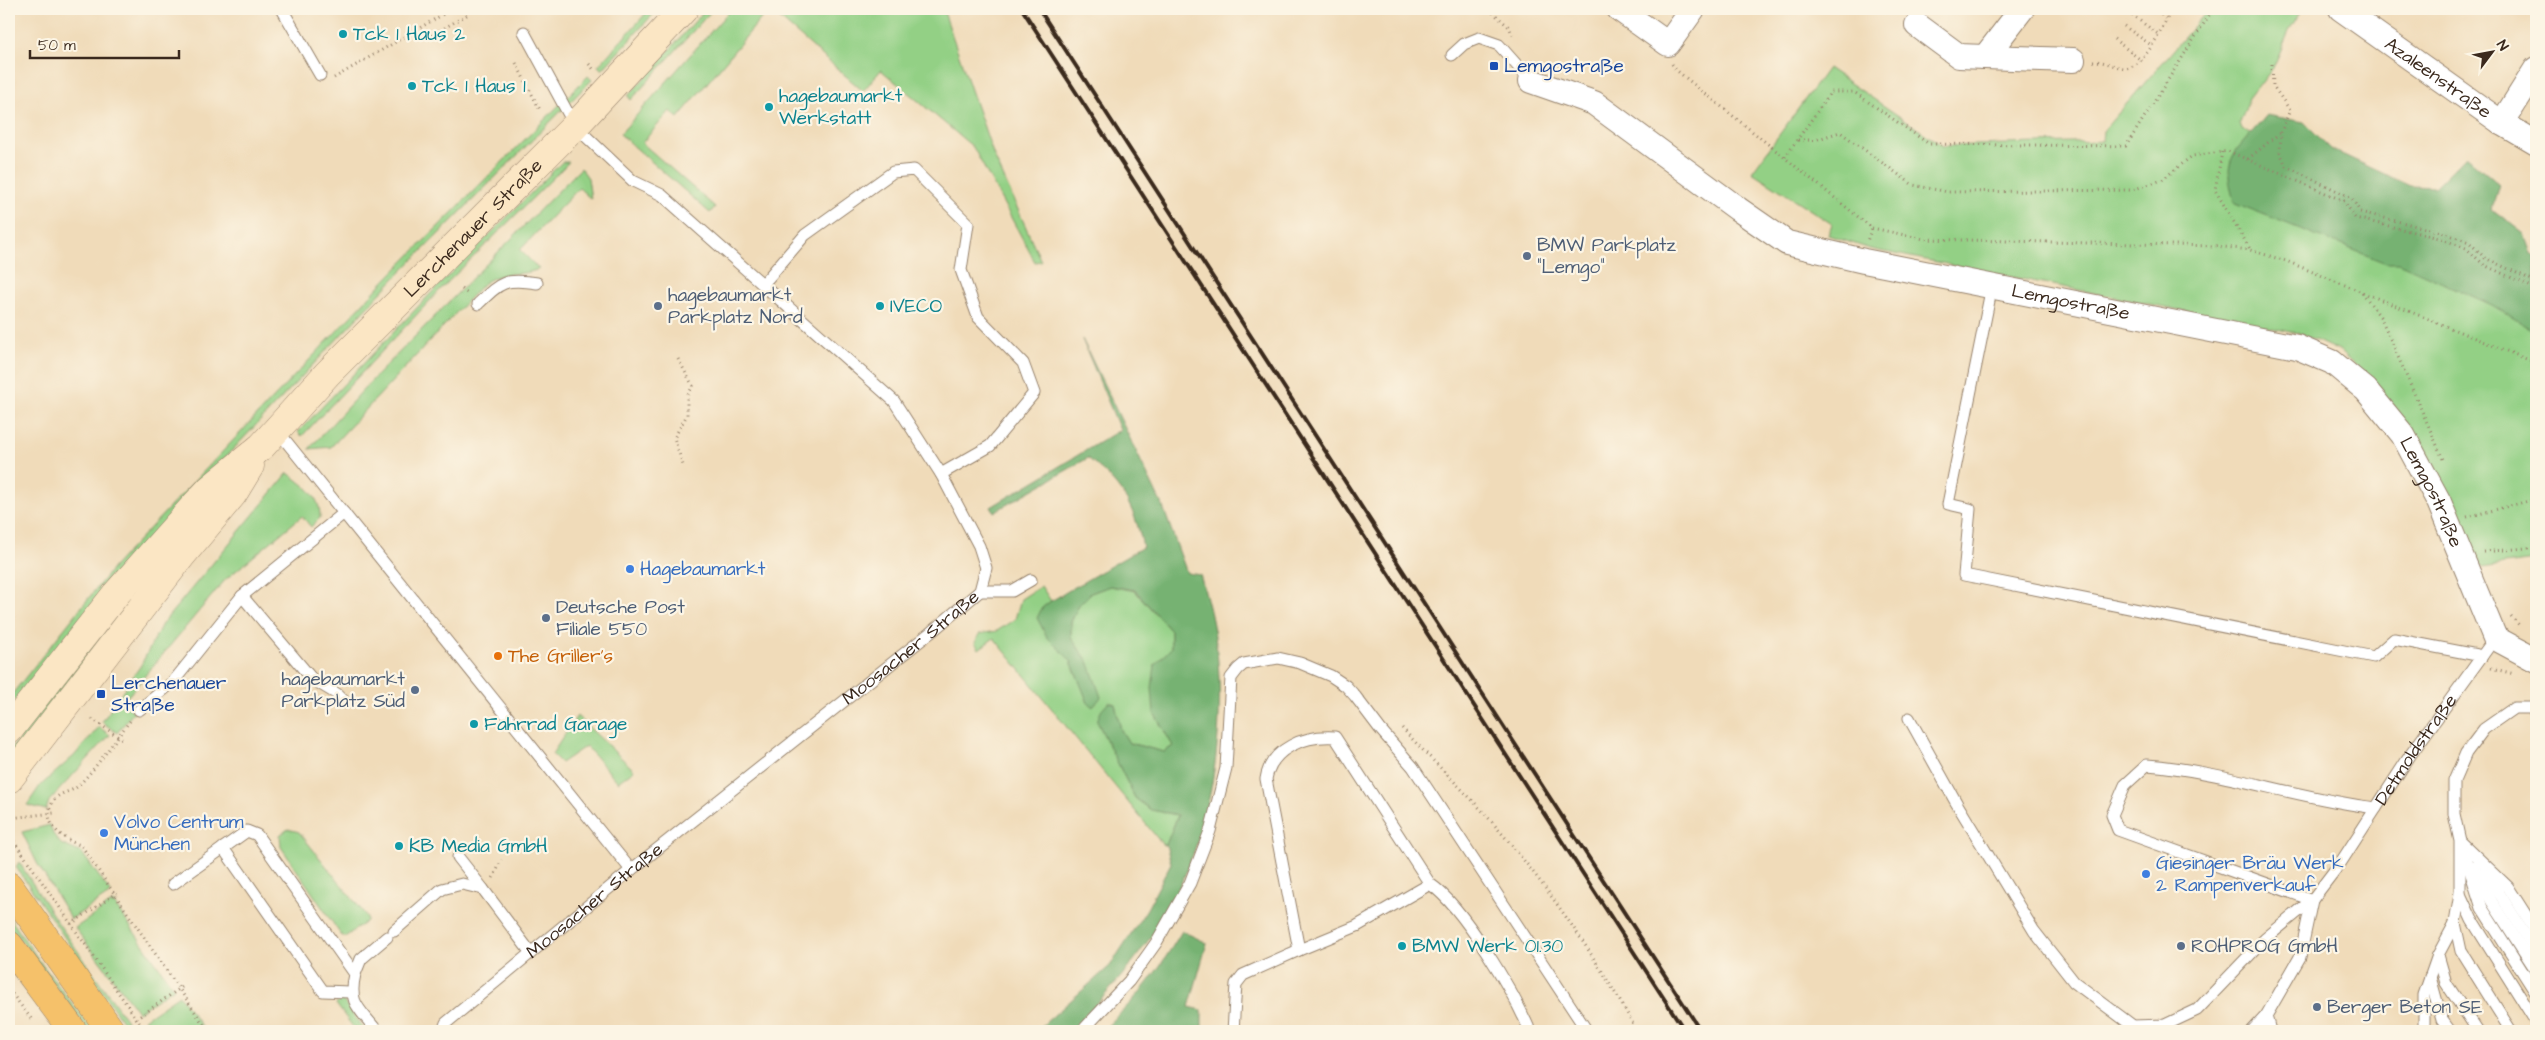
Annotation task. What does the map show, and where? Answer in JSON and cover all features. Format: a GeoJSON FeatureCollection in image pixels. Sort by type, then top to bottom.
{"type":"FeatureCollection","features":[{"type":"Feature","properties":{"kind":"main road","name":"Lerchenauer Straße"},"geometry":{"type":"LineString","coordinates":[[9,730],[116,594],[210,489],[270,438],[327,374],[575,126],[684,9]]}},
{"type":"Feature","properties":{"kind":"main road","name":"Lerchenauer Straße"},"geometry":{"type":"LineString","coordinates":[[9,779],[183,554],[233,494],[270,438]]}},
{"type":"Feature","properties":{"kind":"main road"},"geometry":{"type":"LineString","coordinates":[[9,886],[111,1031]]}},
{"type":"Feature","properties":{"kind":"main road"},"geometry":{"type":"LineString","coordinates":[[9,946],[73,1031]]}},
{"type":"Feature","properties":{"kind":"street"},"geometry":{"type":"LineString","coordinates":[[1619,9],[1668,44],[1693,9]]}},
{"type":"Feature","properties":{"kind":"street"},"geometry":{"type":"LineString","coordinates":[[1985,57],[2022,9]]}},
{"type":"Feature","properties":{"kind":"street","name":"Azaleenstraße"},"geometry":{"type":"LineString","coordinates":[[2341,9],[2502,123],[2536,143]]}},
{"type":"Feature","properties":{"kind":"street"},"geometry":{"type":"LineString","coordinates":[[1917,25],[1959,56],[2073,60]]}},
{"type":"Feature","properties":{"kind":"street"},"geometry":{"type":"LineString","coordinates":[[2502,123],[2536,69]]}},
{"type":"Feature","properties":{"kind":"street","name":"Lemgostraße"},"geometry":{"type":"LineString","coordinates":[[1532,81],[1594,103],[1738,209],[1788,243],[1864,261],[2298,347],[2332,362],[2366,390],[2403,436],[2439,502],[2485,653]]}},
{"type":"Feature","properties":{"kind":"street"},"geometry":{"type":"LineString","coordinates":[[2485,653],[2528,668]]}},
{"type":"Feature","properties":{"kind":"lane"},"geometry":{"type":"LineString","coordinates":[[282,9],[320,75]]}},
{"type":"Feature","properties":{"kind":"lane","name":"Moosacher Straße"},"geometry":{"type":"LineString","coordinates":[[443,1031],[446,1023],[630,870],[930,633],[980,591],[986,568],[979,546],[941,474],[894,400],[662,195],[633,181],[575,126],[524,32]]}},
{"type":"Feature","properties":{"kind":"lane"},"geometry":{"type":"LineString","coordinates":[[1452,55],[1464,44],[1479,38],[1500,45],[1532,81]]}},
{"type":"Feature","properties":{"kind":"lane"},"geometry":{"type":"LineString","coordinates":[[763,284],[805,235],[893,172],[914,170],[968,224],[961,270],[978,317],[1022,363],[1034,393],[990,446],[941,474]]}},
{"type":"Feature","properties":{"kind":"lane"},"geometry":{"type":"LineString","coordinates":[[478,304],[501,283],[521,281],[537,283]]}},
{"type":"Feature","properties":{"kind":"lane"},"geometry":{"type":"LineString","coordinates":[[1992,286],[1948,504],[1970,509],[1964,575],[2374,657],[2394,639],[2485,653]]}},
{"type":"Feature","properties":{"kind":"lane"},"geometry":{"type":"LineString","coordinates":[[270,438],[344,514],[630,870]]}},
{"type":"Feature","properties":{"kind":"lane"},"geometry":{"type":"LineString","coordinates":[[139,710],[173,682],[242,596],[344,514]]}},
{"type":"Feature","properties":{"kind":"lane"},"geometry":{"type":"LineString","coordinates":[[980,591],[1012,591],[1031,580]]}},
{"type":"Feature","properties":{"kind":"lane"},"geometry":{"type":"LineString","coordinates":[[242,596],[312,680],[337,694],[346,703]]}},
{"type":"Feature","properties":{"kind":"lane","name":"Detmoldstraße"},"geometry":{"type":"LineString","coordinates":[[2312,900],[2411,754],[2485,653]]}},
{"type":"Feature","properties":{"kind":"lane"},"geometry":{"type":"LineString","coordinates":[[1082,1031],[1135,973],[1156,944],[1190,883],[1210,830],[1226,768],[1231,678],[1238,669],[1252,662],[1278,658],[1300,663],[1331,676],[1346,686],[1355,696],[1380,729],[1413,767],[1587,1031]]}},
{"type":"Feature","properties":{"kind":"lane"},"geometry":{"type":"LineString","coordinates":[[2536,708],[2514,708],[2484,729],[2466,753],[2454,781],[2454,814],[2460,841],[2482,908],[2536,993]]}},
{"type":"Feature","properties":{"kind":"lane"},"geometry":{"type":"LineString","coordinates":[[1909,718],[1957,804],[2034,930],[2074,982],[2133,1026],[2165,1025],[2197,1010],[2265,939],[2312,900]]}},
{"type":"Feature","properties":{"kind":"lane"},"geometry":{"type":"LineString","coordinates":[[1299,950],[1266,779],[1268,766],[1276,755],[1298,742],[1322,736],[1335,738],[1430,884],[1444,893],[1466,923],[1518,1004],[1530,1031]]}},
{"type":"Feature","properties":{"kind":"lane"},"geometry":{"type":"LineString","coordinates":[[2312,900],[2118,830],[2112,815],[2125,785],[2147,765],[2176,767],[2342,804],[2376,808]]}},
{"type":"Feature","properties":{"kind":"lane"},"geometry":{"type":"LineString","coordinates":[[173,884],[248,831],[257,835],[355,974]]}},
{"type":"Feature","properties":{"kind":"lane"},"geometry":{"type":"LineString","coordinates":[[2460,841],[2508,887],[2536,931]]}},
{"type":"Feature","properties":{"kind":"lane"},"geometry":{"type":"LineString","coordinates":[[2424,1031],[2424,995],[2438,955],[2455,923],[2460,894],[2460,841]]}},
{"type":"Feature","properties":{"kind":"lane"},"geometry":{"type":"LineString","coordinates":[[2460,841],[2492,902],[2536,970]]}},
{"type":"Feature","properties":{"kind":"lane"},"geometry":{"type":"LineString","coordinates":[[223,848],[323,991],[350,992]]}},
{"type":"Feature","properties":{"kind":"lane"},"geometry":{"type":"LineString","coordinates":[[458,857],[531,953]]}},
{"type":"Feature","properties":{"kind":"lane"},"geometry":{"type":"LineString","coordinates":[[2476,857],[2536,951]]}},
{"type":"Feature","properties":{"kind":"lane"},"geometry":{"type":"LineString","coordinates":[[377,1031],[356,1005],[350,992],[361,959],[442,889],[462,884],[483,889]]}},
{"type":"Feature","properties":{"kind":"lane"},"geometry":{"type":"LineString","coordinates":[[1233,1031],[1236,984],[1244,975],[1356,926],[1430,884]]}},
{"type":"Feature","properties":{"kind":"lane"},"geometry":{"type":"LineString","coordinates":[[2460,894],[2472,920],[2536,1022]]}},
{"type":"Feature","properties":{"kind":"lane"},"geometry":{"type":"LineString","coordinates":[[2252,1031],[2266,1016],[2300,957],[2312,900]]}},
{"type":"Feature","properties":{"kind":"lane"},"geometry":{"type":"LineString","coordinates":[[2455,923],[2461,950],[2511,1031]]}},
{"type":"Feature","properties":{"kind":"lane"},"geometry":{"type":"LineString","coordinates":[[2438,955],[2446,983],[2478,1031]]}},
{"type":"Feature","properties":{"kind":"lane"},"geometry":{"type":"LineString","coordinates":[[2430,978],[2442,1020],[2450,1031]]}},
{"type":"Feature","properties":{"kind":"lane"},"geometry":{"type":"LineString","coordinates":[[2266,1016],[2270,1031]]}},
{"type":"Feature","properties":{"kind":"path"},"geometry":{"type":"LineString","coordinates":[[320,75],[327,82],[452,9]]}},
{"type":"Feature","properties":{"kind":"path"},"geometry":{"type":"LineString","coordinates":[[427,38],[467,15],[464,9]]}},
{"type":"Feature","properties":{"kind":"path"},"geometry":{"type":"LineString","coordinates":[[2153,9],[2167,19]]}},
{"type":"Feature","properties":{"kind":"path"},"geometry":{"type":"LineString","coordinates":[[2073,60],[2102,61],[2124,68],[2134,67],[2142,61],[2172,9]]}},
{"type":"Feature","properties":{"kind":"path"},"geometry":{"type":"LineString","coordinates":[[1785,157],[1832,92],[1854,92],[1929,144],[2126,146],[2213,9]]}},
{"type":"Feature","properties":{"kind":"path"},"geometry":{"type":"LineString","coordinates":[[2132,15],[2158,34]]}},
{"type":"Feature","properties":{"kind":"path"},"geometry":{"type":"LineString","coordinates":[[2124,26],[2151,46]]}},
{"type":"Feature","properties":{"kind":"path"},"geometry":{"type":"LineString","coordinates":[[2114,39],[2142,61]]}},
{"type":"Feature","properties":{"kind":"path"},"geometry":{"type":"LineString","coordinates":[[1668,44],[1665,54],[1676,70],[1872,228],[1924,239],[2216,246],[2250,250],[2362,291],[2536,363]]}},
{"type":"Feature","properties":{"kind":"path"},"geometry":{"type":"LineString","coordinates":[[516,63],[541,112]]}},
{"type":"Feature","properties":{"kind":"path"},"geometry":{"type":"LineString","coordinates":[[2272,64],[2273,86],[2290,110],[2281,132],[2280,152],[2286,166],[2352,198],[2360,212],[2441,232],[2469,242],[2485,258],[2536,282]]}},
{"type":"Feature","properties":{"kind":"path"},"geometry":{"type":"LineString","coordinates":[[1798,140],[1814,140],[1840,132],[1913,185],[1948,192],[2132,190],[2162,180],[2192,156],[2228,151],[2344,201],[2355,218],[2439,238],[2466,248],[2484,264],[2536,289]]}},
{"type":"Feature","properties":{"kind":"path"},"geometry":{"type":"LineString","coordinates":[[2248,159],[2281,132]]}},
{"type":"Feature","properties":{"kind":"path"},"geometry":{"type":"LineString","coordinates":[[2222,152],[2215,190],[2250,250]]}},
{"type":"Feature","properties":{"kind":"path"},"geometry":{"type":"LineString","coordinates":[[1864,261],[1865,246],[1872,228]]}},
{"type":"Feature","properties":{"kind":"path"},"geometry":{"type":"LineString","coordinates":[[2362,291],[2381,318],[2446,467]]}},
{"type":"Feature","properties":{"kind":"path"},"geometry":{"type":"LineString","coordinates":[[678,359],[693,386],[687,396],[687,415],[674,438],[683,465]]}},
{"type":"Feature","properties":{"kind":"path"},"geometry":{"type":"LineString","coordinates":[[2467,516],[2536,499]]}},
{"type":"Feature","properties":{"kind":"path"},"geometry":{"type":"LineString","coordinates":[[2480,553],[2536,547]]}},
{"type":"Feature","properties":{"kind":"path"},"geometry":{"type":"LineString","coordinates":[[2485,653],[2528,668]]}},
{"type":"Feature","properties":{"kind":"path"},"geometry":{"type":"LineString","coordinates":[[139,710],[78,786],[55,799],[49,813],[57,833],[70,843],[81,846],[181,988],[208,1031]]}},
{"type":"Feature","properties":{"kind":"path"},"geometry":{"type":"LineString","coordinates":[[92,719],[123,740]]}},
{"type":"Feature","properties":{"kind":"path"},"geometry":{"type":"LineString","coordinates":[[1398,724],[1474,802],[1511,846],[1591,954],[1637,1031]]}},
{"type":"Feature","properties":{"kind":"path"},"geometry":{"type":"LineString","coordinates":[[9,816],[10,818],[54,813]]}},
{"type":"Feature","properties":{"kind":"path"},"geometry":{"type":"LineString","coordinates":[[11,837],[145,1031]]}},
{"type":"Feature","properties":{"kind":"path"},"geometry":{"type":"LineString","coordinates":[[70,924],[115,894]]}},
{"type":"Feature","properties":{"kind":"path"},"geometry":{"type":"LineString","coordinates":[[136,1019],[181,988]]}},
{"type":"Feature","properties":{"kind":"path"},"geometry":{"type":"LineString","coordinates":[[9,990],[36,1024]]}},
{"type":"Feature","properties":{"kind":"green space"},"geometry":{"type":"Polygon","coordinates":[[[650,9],[658,9],[602,70],[598,66],[650,9]]]}},
{"type":"Feature","properties":{"kind":"green space"},"geometry":{"type":"Polygon","coordinates":[[[706,9],[713,9],[631,100],[628,96],[706,9]]]}},
{"type":"Feature","properties":{"kind":"green space"},"geometry":{"type":"Polygon","coordinates":[[[731,9],[769,9],[678,118],[670,111],[642,143],[715,207],[710,213],[620,134],[731,9]]]}},
{"type":"Feature","properties":{"kind":"green space"},"geometry":{"type":"Polygon","coordinates":[[[769,9],[943,9],[994,156],[1041,261],[1035,262],[973,147],[881,70],[863,91],[769,9]]]}},
{"type":"Feature","properties":{"kind":"green space"},"geometry":{"type":"Polygon","coordinates":[[[2209,9],[2302,9],[2290,29],[2273,68],[2249,99],[2240,123],[2242,129],[2536,268],[2536,560],[2481,567],[2450,498],[2374,383],[2339,351],[2302,334],[1870,249],[1828,235],[1832,224],[1752,172],[1828,68],[1943,146],[2102,141],[2103,131],[2209,9]]]}},
{"type":"Feature","properties":{"kind":"green space"},"geometry":{"type":"Polygon","coordinates":[[[588,76],[592,80],[393,280],[120,569],[9,707],[9,698],[115,565],[389,276],[588,76]]]}},
{"type":"Feature","properties":{"kind":"green space"},"geometry":{"type":"Polygon","coordinates":[[[2267,115],[2304,122],[2331,149],[2410,186],[2435,187],[2466,156],[2499,184],[2492,209],[2524,234],[2531,254],[2536,257],[2536,332],[2492,305],[2398,263],[2386,263],[2235,203],[2230,187],[2230,163],[2240,145],[2267,115]]]}},
{"type":"Feature","properties":{"kind":"green space"},"geometry":{"type":"Polygon","coordinates":[[[562,162],[569,162],[439,291],[302,436],[298,432],[436,288],[562,162]]]}},
{"type":"Feature","properties":{"kind":"green space"},"geometry":{"type":"Polygon","coordinates":[[[581,168],[588,178],[591,199],[579,188],[520,250],[539,269],[531,272],[506,274],[492,278],[484,283],[331,447],[309,449],[376,376],[581,168]]]}},
{"type":"Feature","properties":{"kind":"green space"},"geometry":{"type":"Polygon","coordinates":[[[1082,339],[1163,507],[1187,573],[1200,575],[1215,635],[1219,673],[1218,735],[1212,780],[1203,822],[1191,861],[1174,898],[1154,932],[1130,966],[1070,1031],[1036,1031],[1110,966],[1147,909],[1171,863],[1166,845],[1178,815],[1151,810],[1135,798],[1097,721],[1101,711],[1109,702],[1115,704],[1121,730],[1129,743],[1164,752],[1173,746],[1154,713],[1152,688],[1155,665],[1171,648],[1171,631],[1135,590],[1110,586],[1091,593],[1079,605],[1071,622],[1071,638],[1088,661],[1101,697],[1093,707],[1088,703],[1071,661],[1047,637],[1037,618],[1042,608],[1051,601],[1143,547],[1135,519],[1124,496],[1109,477],[1088,458],[994,512],[991,507],[1120,430],[1082,339]]]}},
{"type":"Feature","properties":{"kind":"green space"},"geometry":{"type":"Polygon","coordinates":[[[288,473],[315,497],[320,510],[320,518],[311,527],[302,516],[225,580],[123,702],[134,712],[117,733],[102,722],[141,665],[162,624],[288,473]]]}},
{"type":"Feature","properties":{"kind":"green space"},"geometry":{"type":"Polygon","coordinates":[[[183,539],[9,761],[9,752],[127,595],[183,539]]]}},
{"type":"Feature","properties":{"kind":"green space"},"geometry":{"type":"Polygon","coordinates":[[[1041,586],[1051,601],[1042,608],[1047,637],[1071,661],[1088,702],[1088,661],[1071,638],[1071,622],[1079,605],[1091,593],[1110,586],[1135,591],[1171,631],[1171,648],[1155,665],[1154,713],[1173,746],[1164,752],[1129,743],[1121,730],[1115,704],[1109,702],[1097,721],[1135,798],[1151,810],[1178,815],[1166,845],[1163,845],[994,638],[979,649],[975,643],[979,634],[997,631],[1015,619],[1021,599],[1041,586]]]}},
{"type":"Feature","properties":{"kind":"green space"},"geometry":{"type":"Polygon","coordinates":[[[577,716],[634,770],[618,782],[586,746],[561,763],[552,754],[577,716]]]}},
{"type":"Feature","properties":{"kind":"green space"},"geometry":{"type":"Polygon","coordinates":[[[99,727],[110,735],[49,801],[46,810],[27,805],[40,786],[74,756],[99,727]]]}},
{"type":"Feature","properties":{"kind":"green space"},"geometry":{"type":"Polygon","coordinates":[[[50,825],[53,834],[61,844],[82,853],[111,893],[71,919],[37,863],[22,832],[50,825]]]}},
{"type":"Feature","properties":{"kind":"green space"},"geometry":{"type":"Polygon","coordinates":[[[288,829],[299,832],[367,917],[367,921],[345,937],[341,935],[281,847],[280,835],[288,829]]]}},
{"type":"Feature","properties":{"kind":"green space"},"geometry":{"type":"Polygon","coordinates":[[[19,862],[56,920],[134,1031],[129,1031],[16,867],[19,862]]]}},
{"type":"Feature","properties":{"kind":"green space"},"geometry":{"type":"Polygon","coordinates":[[[113,902],[174,988],[138,1012],[75,928],[113,902]]]}},
{"type":"Feature","properties":{"kind":"green space"},"geometry":{"type":"Polygon","coordinates":[[[9,917],[43,966],[94,1031],[89,1031],[9,925],[9,917]]]}},
{"type":"Feature","properties":{"kind":"green space"},"geometry":{"type":"Polygon","coordinates":[[[1182,931],[1207,943],[1189,1007],[1202,1010],[1202,1031],[1102,1031],[1146,984],[1182,931]]]}},
{"type":"Feature","properties":{"kind":"green space"},"geometry":{"type":"Polygon","coordinates":[[[179,995],[205,1031],[154,1031],[144,1019],[179,995]]]}},
{"type":"Feature","properties":{"kind":"green space"},"geometry":{"type":"Polygon","coordinates":[[[342,999],[365,1031],[356,1031],[336,1004],[342,999]]]}},
{"type":"Feature","properties":{"kind":"railway"},"geometry":{"type":"LineString","coordinates":[[1022,9],[1685,1031]]}},
{"type":"Feature","properties":{"kind":"railway"},"geometry":{"type":"LineString","coordinates":[[1039,9],[1701,1031]]}},
{"type":"Feature","properties":{"kind":"place","name":"Tck 1 Haus 2"},"geometry":{"type":"Point","coordinates":[343,34]}},
{"type":"Feature","properties":{"kind":"place","name":"Lemgostraße"},"geometry":{"type":"Point","coordinates":[1494,66]}},
{"type":"Feature","properties":{"kind":"place","name":"Tck 1 Haus 1"},"geometry":{"type":"Point","coordinates":[412,86]}},
{"type":"Feature","properties":{"kind":"place","name":"hagebaumarkt Werkstatt"},"geometry":{"type":"Point","coordinates":[769,107]}},
{"type":"Feature","properties":{"kind":"place","name":"BMW Parkplatz \"Lemgo\""},"geometry":{"type":"Point","coordinates":[1527,256]}},
{"type":"Feature","properties":{"kind":"place","name":"hagebaumarkt Parkplatz Nord"},"geometry":{"type":"Point","coordinates":[658,306]}},
{"type":"Feature","properties":{"kind":"place","name":"IVECO"},"geometry":{"type":"Point","coordinates":[880,306]}},
{"type":"Feature","properties":{"kind":"place","name":"Hagebaumarkt"},"geometry":{"type":"Point","coordinates":[630,569]}},
{"type":"Feature","properties":{"kind":"place","name":"Deutsche Post Filiale 550"},"geometry":{"type":"Point","coordinates":[546,618]}},
{"type":"Feature","properties":{"kind":"place","name":"The Griller's"},"geometry":{"type":"Point","coordinates":[498,656]}},
{"type":"Feature","properties":{"kind":"place","name":"hagebaumarkt Parkplatz Süd"},"geometry":{"type":"Point","coordinates":[415,690]}},
{"type":"Feature","properties":{"kind":"place","name":"Lerchenauer Straße"},"geometry":{"type":"Point","coordinates":[101,694]}},
{"type":"Feature","properties":{"kind":"place","name":"Fahrrad Garage"},"geometry":{"type":"Point","coordinates":[474,724]}},
{"type":"Feature","properties":{"kind":"place","name":"Volvo Centrum München"},"geometry":{"type":"Point","coordinates":[104,833]}},
{"type":"Feature","properties":{"kind":"place","name":"KB Media GmbH"},"geometry":{"type":"Point","coordinates":[399,846]}},
{"type":"Feature","properties":{"kind":"place","name":"Giesinger Bräu Werk 2 Rampenverkauf"},"geometry":{"type":"Point","coordinates":[2146,874]}},
{"type":"Feature","properties":{"kind":"place","name":"BMW Werk 01.30"},"geometry":{"type":"Point","coordinates":[1402,946]}},
{"type":"Feature","properties":{"kind":"place","name":"ROHPROG GmbH"},"geometry":{"type":"Point","coordinates":[2181,946]}},
{"type":"Feature","properties":{"kind":"place","name":"Berger Beton SE"},"geometry":{"type":"Point","coordinates":[2317,1007]}}]}
